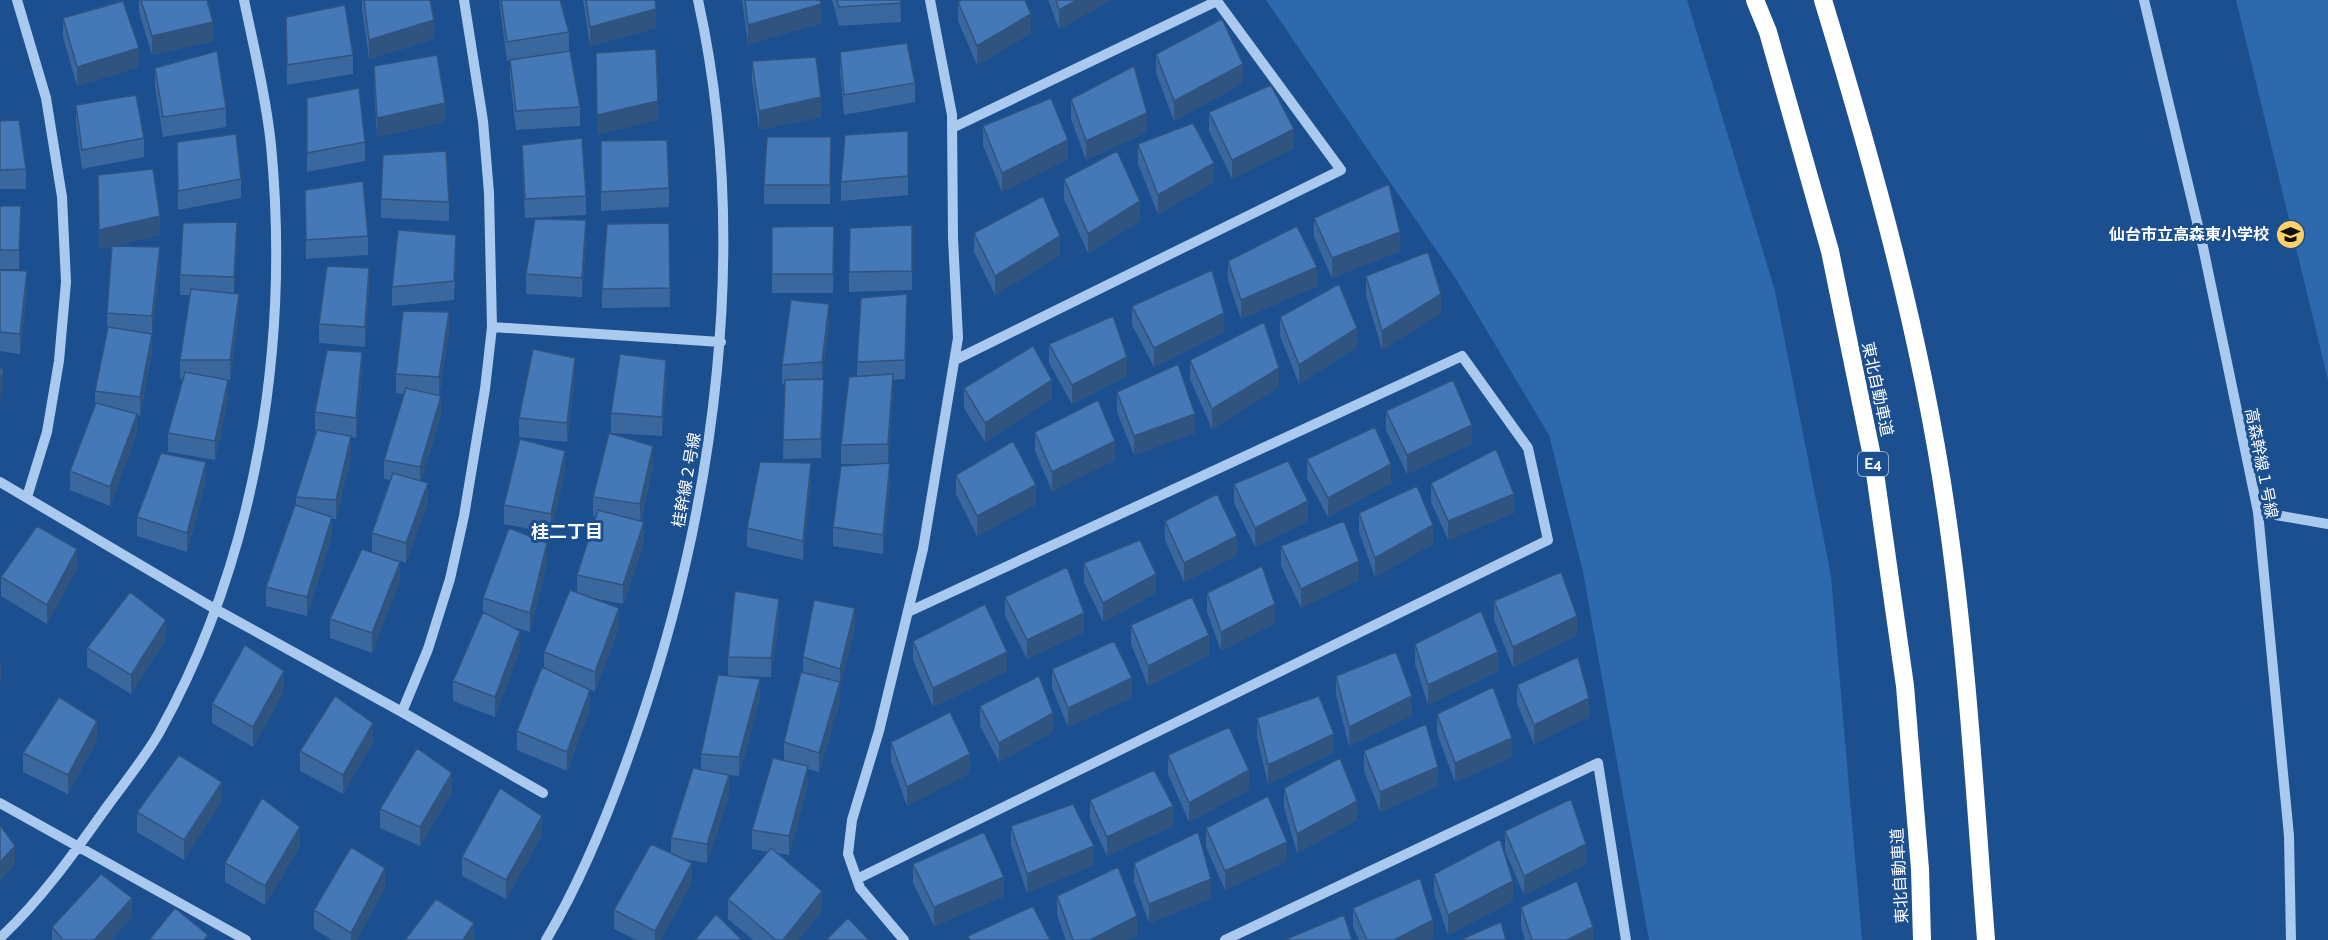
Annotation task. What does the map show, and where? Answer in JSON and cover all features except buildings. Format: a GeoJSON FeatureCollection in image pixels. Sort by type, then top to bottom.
{"type":"FeatureCollection","features":[{"type":"Feature","properties":{"kind":"highway","name":"東北自動車道"},"geometry":{"type":"LineString","coordinates":[[1755,0],[1767,32],[1830,251],[1874,466],[1905,686],[1920,869],[1922,940]]}},
{"type":"Feature","properties":{"kind":"highway"},"geometry":{"type":"LineString","coordinates":[[1823,0],[1863,133],[1918,353],[1946,509],[1968,704],[1986,940]]}},
{"type":"Feature","properties":{"kind":"street"},"geometry":{"type":"LineString","coordinates":[[17,0],[46,98],[62,197],[66,282],[59,361],[47,432],[27,497]]}},
{"type":"Feature","properties":{"kind":"street"},"geometry":{"type":"LineString","coordinates":[[0,938],[22,917],[78,848],[158,734],[188,674],[215,609],[238,538],[256,463],[268,393],[274,311],[275,218],[270,144],[244,0]]}},
{"type":"Feature","properties":{"kind":"street"},"geometry":{"type":"LineString","coordinates":[[402,712],[428,649],[450,579],[464,516],[485,390],[492,327],[489,193],[483,121],[464,0]]}},
{"type":"Feature","properties":{"kind":"street","name":"桂幹線２号線"},"geometry":{"type":"LineString","coordinates":[[546,940],[568,900],[621,779],[658,669],[676,608],[695,518],[712,417],[721,342],[724,267],[719,151],[712,69],[698,0]]}},
{"type":"Feature","properties":{"kind":"street"},"geometry":{"type":"LineString","coordinates":[[904,940],[860,888],[848,854],[852,820],[879,731],[923,549],[958,339],[953,238],[952,115],[930,0]]}},
{"type":"Feature","properties":{"kind":"street","name":"高森幹線１号線"},"geometry":{"type":"LineString","coordinates":[[2144,0],[2203,247],[2258,512],[2289,836],[2291,940]]}},
{"type":"Feature","properties":{"kind":"street"},"geometry":{"type":"LineString","coordinates":[[952,128],[1217,1],[1341,170],[955,360]]}},
{"type":"Feature","properties":{"kind":"street"},"geometry":{"type":"LineString","coordinates":[[492,327],[721,342]]}},
{"type":"Feature","properties":{"kind":"street"},"geometry":{"type":"LineString","coordinates":[[857,879],[1548,540],[1528,448],[1462,356],[908,612]]}},
{"type":"Feature","properties":{"kind":"street"},"geometry":{"type":"LineString","coordinates":[[0,482],[215,609],[543,793]]}},
{"type":"Feature","properties":{"kind":"street"},"geometry":{"type":"LineString","coordinates":[[2258,512],[2328,524]]}},
{"type":"Feature","properties":{"kind":"street"},"geometry":{"type":"LineString","coordinates":[[1225,940],[1598,763],[1626,940]]}},
{"type":"Feature","properties":{"kind":"street"},"geometry":{"type":"LineString","coordinates":[[0,803],[246,940]]}},
{"type":"Feature","properties":{"kind":"shaded area"},"geometry":{"type":"Polygon","coordinates":[[[1266,0],[1687,0],[1775,291],[1831,576],[1862,940],[1649,940],[1583,572],[1549,435],[1456,279],[1266,0]]]}},
{"type":"Feature","properties":{"kind":"shaded area"},"geometry":{"type":"Polygon","coordinates":[[[2236,0],[2328,0],[2328,380],[2236,0]]]}},
{"type":"Feature","properties":{"kind":"place","name":"仙台市立高森東小学校"},"geometry":{"type":"Point","coordinates":[2290,234]}},
{"type":"Feature","properties":{"kind":"district","name":"桂二丁目"},"geometry":{"type":"Point","coordinates":[567,532]}}]}
